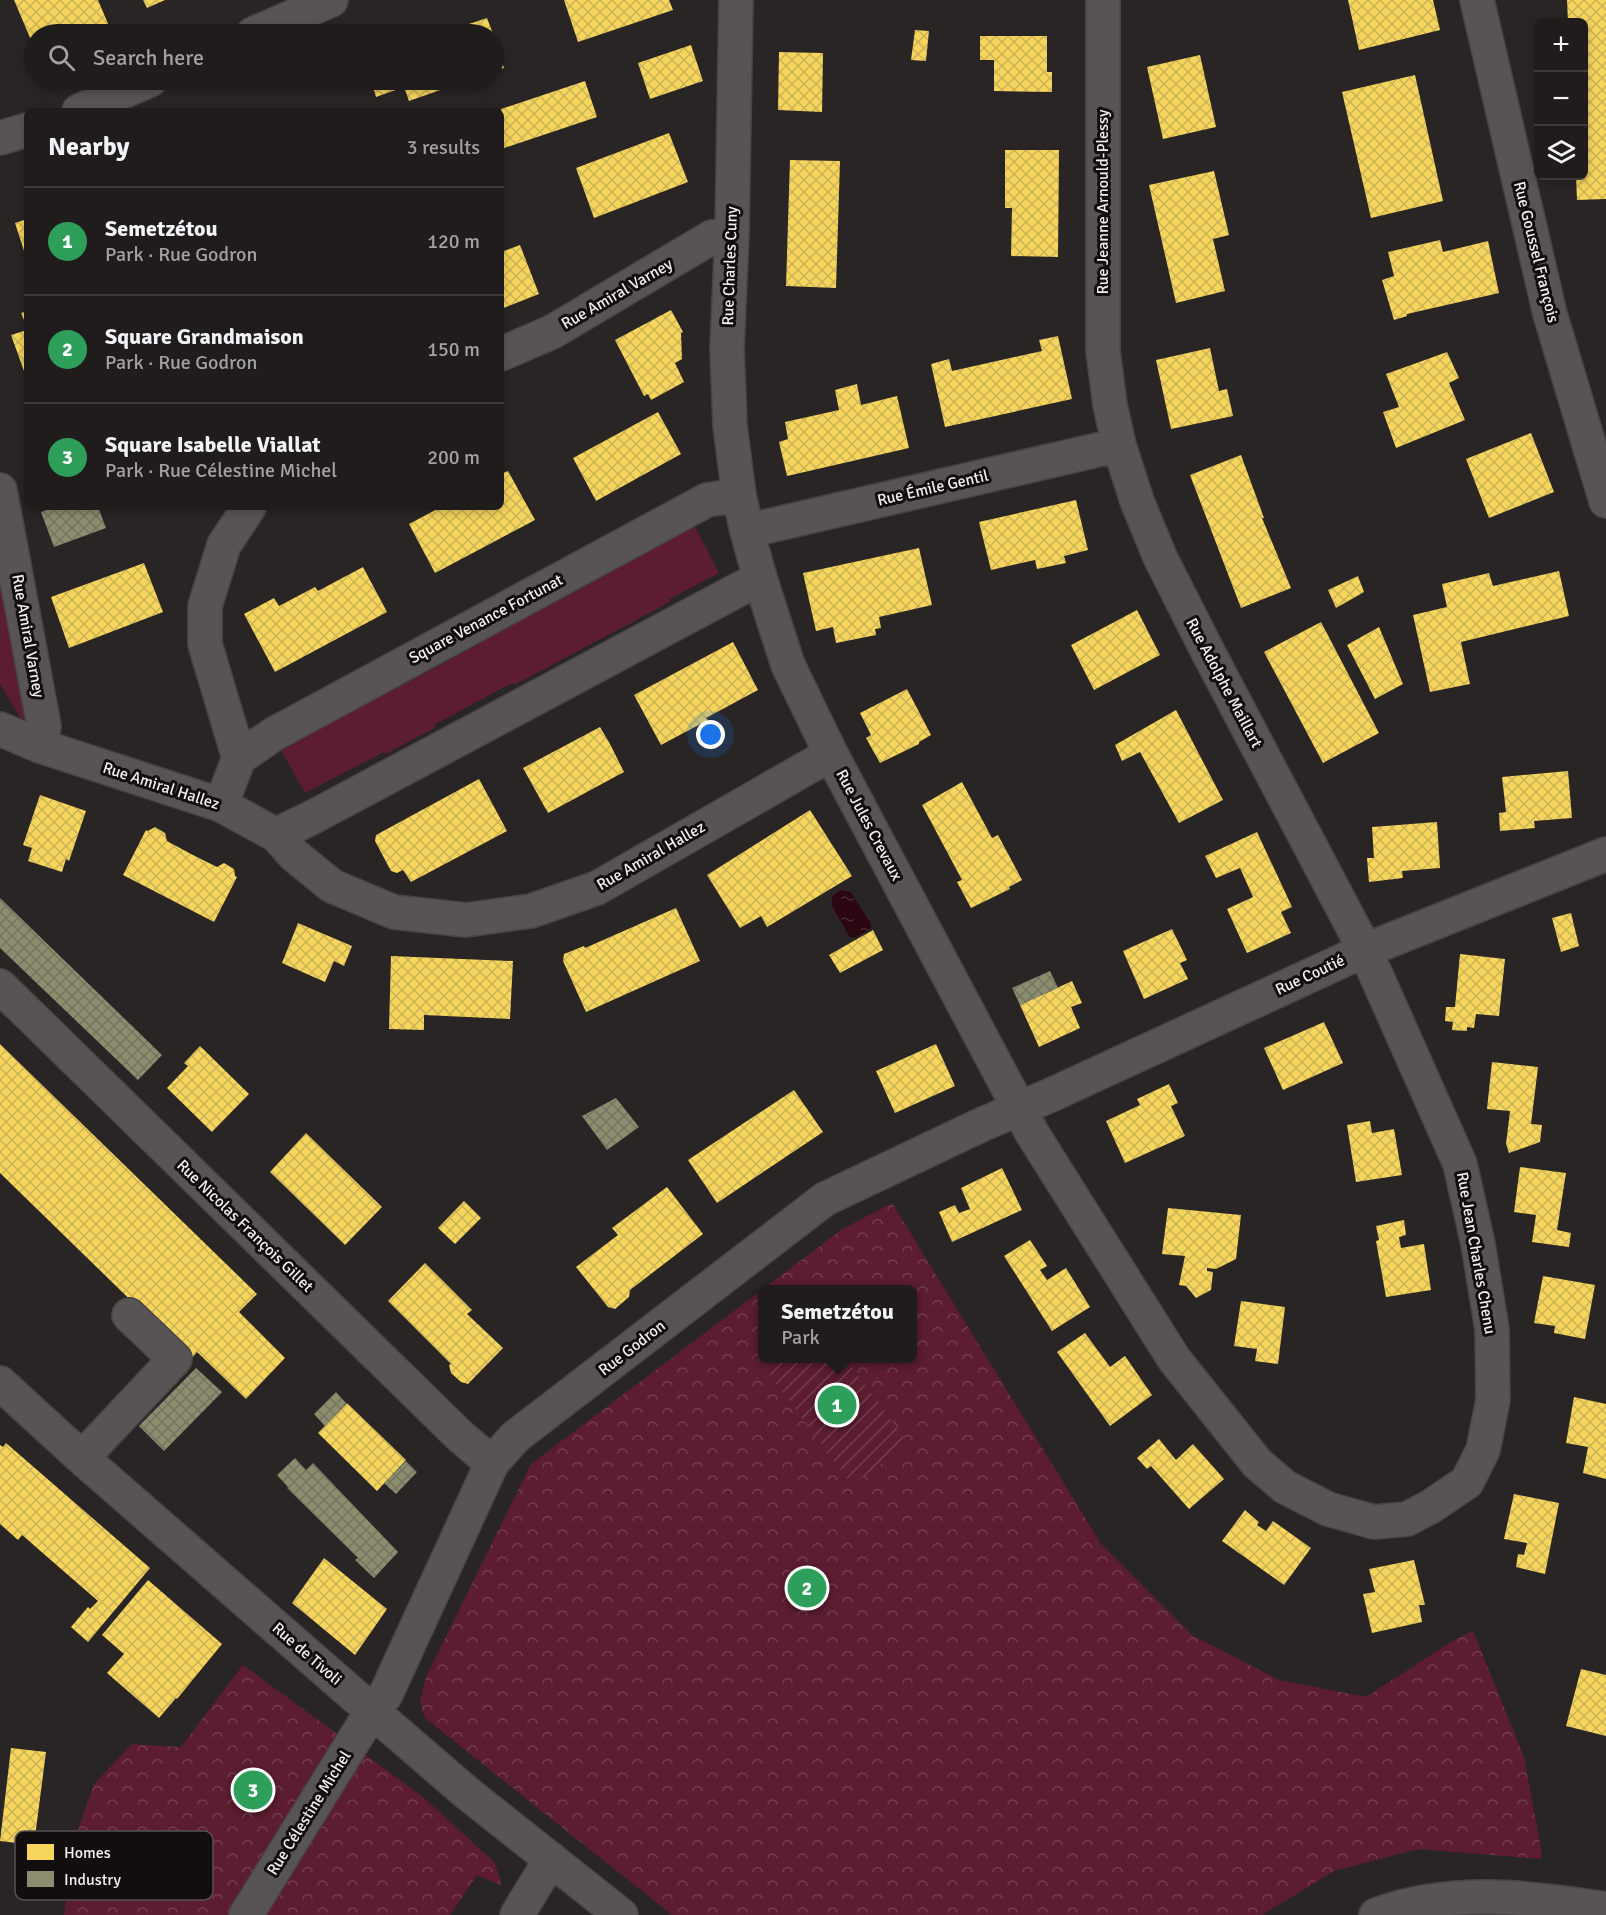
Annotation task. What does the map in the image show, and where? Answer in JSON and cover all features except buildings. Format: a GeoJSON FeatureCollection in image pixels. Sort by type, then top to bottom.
{"type":"FeatureCollection","features":[{"type":"Feature","properties":{"kind":"street"},"geometry":{"type":"LineString","coordinates":[[264,24],[279,10],[331,0]]}},
{"type":"Feature","properties":{"kind":"street","name":"Rue Charles Cuny"},"geometry":{"type":"LineString","coordinates":[[736,0],[732,234],[727,348],[730,426],[739,495],[747,531]]}},
{"type":"Feature","properties":{"kind":"street","name":"Rue Jeanne Arnould-Plessy"},"geometry":{"type":"LineString","coordinates":[[1103,0],[1104,351],[1110,405]]}},
{"type":"Feature","properties":{"kind":"street","name":"Rue Goussel François"},"geometry":{"type":"LineString","coordinates":[[1477,0],[1550,314],[1606,501]]}},
{"type":"Feature","properties":{"kind":"street"},"geometry":{"type":"LineString","coordinates":[[86,108],[127,90]]}},
{"type":"Feature","properties":{"kind":"street"},"geometry":{"type":"LineString","coordinates":[[0,138],[24,131]]}},
{"type":"Feature","properties":{"kind":"street","name":"Rue Amiral Varney"},"geometry":{"type":"LineString","coordinates":[[504,353],[552,332],[712,237],[732,234]]}},
{"type":"Feature","properties":{"kind":"street","name":"Rue Adolphe Maillart"},"geometry":{"type":"LineString","coordinates":[[1110,405],[1119,445],[1137,501],[1160,557],[1213,663],[1365,950]]}},
{"type":"Feature","properties":{"kind":"street","name":"Rue Émile Gentil"},"geometry":{"type":"LineString","coordinates":[[747,531],[1119,445]]}},
{"type":"Feature","properties":{"kind":"street","name":"Rue Amiral Varney"},"geometry":{"type":"LineString","coordinates":[[0,490],[44,726],[39,746]]}},
{"type":"Feature","properties":{"kind":"street","name":"Square Venance Fortunat"},"geometry":{"type":"LineString","coordinates":[[239,758],[274,734],[707,500],[739,495]]}},
{"type":"Feature","properties":{"kind":"street"},"geometry":{"type":"LineString","coordinates":[[222,805],[239,758],[205,644],[205,606],[224,545],[247,510]]}},
{"type":"Feature","properties":{"kind":"street","name":"Rue Jules Crevaux"},"geometry":{"type":"LineString","coordinates":[[747,531],[788,665],[831,754],[1019,1108]]}},
{"type":"Feature","properties":{"kind":"street"},"geometry":{"type":"LineString","coordinates":[[276,835],[760,578]]}},
{"type":"Feature","properties":{"kind":"street","name":"Rue Amiral Hallez"},"geometry":{"type":"LineString","coordinates":[[0,729],[39,746],[222,805],[276,835],[294,855],[332,886],[394,912],[466,920],[531,911],[597,888],[831,754]]}},
{"type":"Feature","properties":{"kind":"street","name":"Rue Coutié"},"geometry":{"type":"LineString","coordinates":[[1019,1108],[1365,950],[1606,854]]}},
{"type":"Feature","properties":{"kind":"street","name":"Rue Jean Charles Chenu"},"geometry":{"type":"LineString","coordinates":[[1019,1108],[1032,1133],[1174,1359],[1257,1463],[1285,1487],[1328,1509],[1374,1522],[1407,1519],[1430,1507],[1467,1482],[1483,1450],[1493,1400],[1492,1329],[1478,1244],[1460,1164],[1365,950]]}},
{"type":"Feature","properties":{"kind":"street","name":"Rue Nicolas François Gillet"},"geometry":{"type":"LineString","coordinates":[[0,986],[460,1436],[492,1463]]}},
{"type":"Feature","properties":{"kind":"street","name":"Rue Godron"},"geometry":{"type":"LineString","coordinates":[[372,1711],[386,1696],[492,1463],[515,1437],[825,1199],[1019,1108]]}},
{"type":"Feature","properties":{"kind":"street"},"geometry":{"type":"LineString","coordinates":[[82,1458],[175,1359],[129,1315]]}},
{"type":"Feature","properties":{"kind":"street","name":"Rue de Tivoli"},"geometry":{"type":"LineString","coordinates":[[0,1383],[82,1458],[467,1793],[621,1915]]}},
{"type":"Feature","properties":{"kind":"street","name":"Rue Célestine Michel"},"geometry":{"type":"LineString","coordinates":[[246,1915],[372,1711]]}},
{"type":"Feature","properties":{"kind":"street"},"geometry":{"type":"LineString","coordinates":[[517,1915],[551,1859]]}},
{"type":"Feature","properties":{"kind":"street"},"geometry":{"type":"LineString","coordinates":[[1376,1915],[1395,1908],[1444,1898],[1491,1905],[1549,1900],[1606,1909]]}},
{"type":"Feature","properties":{"kind":"green space"},"geometry":{"type":"Polygon","coordinates":[[[694,525],[719,573],[669,599],[670,602],[434,725],[435,728],[305,793],[280,748],[479,644],[478,641],[694,525]]]}},
{"type":"Feature","properties":{"kind":"green space"},"geometry":{"type":"Polygon","coordinates":[[[0,541],[33,710],[22,720],[0,684],[0,541]]]}},
{"type":"Feature","properties":{"kind":"green space"},"geometry":{"type":"Polygon","coordinates":[[[892,1203],[1101,1544],[1192,1635],[1279,1680],[1366,1697],[1454,1640],[1473,1631],[1524,1757],[1541,1859],[1418,1849],[1334,1871],[1262,1915],[672,1915],[425,1718],[420,1702],[426,1677],[531,1464],[758,1293],[758,1363],[917,1363],[917,1285],[768,1285],[841,1230],[892,1203]]]}},
{"type":"Feature","properties":{"kind":"green space"},"geometry":{"type":"Polygon","coordinates":[[[769,1363],[849,1363],[909,1444],[852,1485],[764,1367],[769,1363]]]}},
{"type":"Feature","properties":{"kind":"green space"},"geometry":{"type":"Polygon","coordinates":[[[243,1665],[423,1797],[495,1863],[502,1886],[477,1875],[450,1915],[64,1915],[66,1900],[213,1900],[213,1831],[78,1831],[94,1784],[132,1744],[181,1747],[243,1665]]]}},
{"type":"Feature","properties":{"kind":"water"},"geometry":{"type":"Polygon","coordinates":[[[841,890],[851,892],[871,924],[871,928],[855,938],[850,937],[831,905],[833,895],[841,890]]]}},
{"type":"Feature","properties":{"kind":"place","name":"Semetzétou"},"geometry":{"type":"Point","coordinates":[837,1405]}},
{"type":"Feature","properties":{"kind":"place","name":"Square Grandmaison"},"geometry":{"type":"Point","coordinates":[807,1588]}},
{"type":"Feature","properties":{"kind":"place","name":"Square Isabelle Viallat"},"geometry":{"type":"Point","coordinates":[253,1790]}}]}
